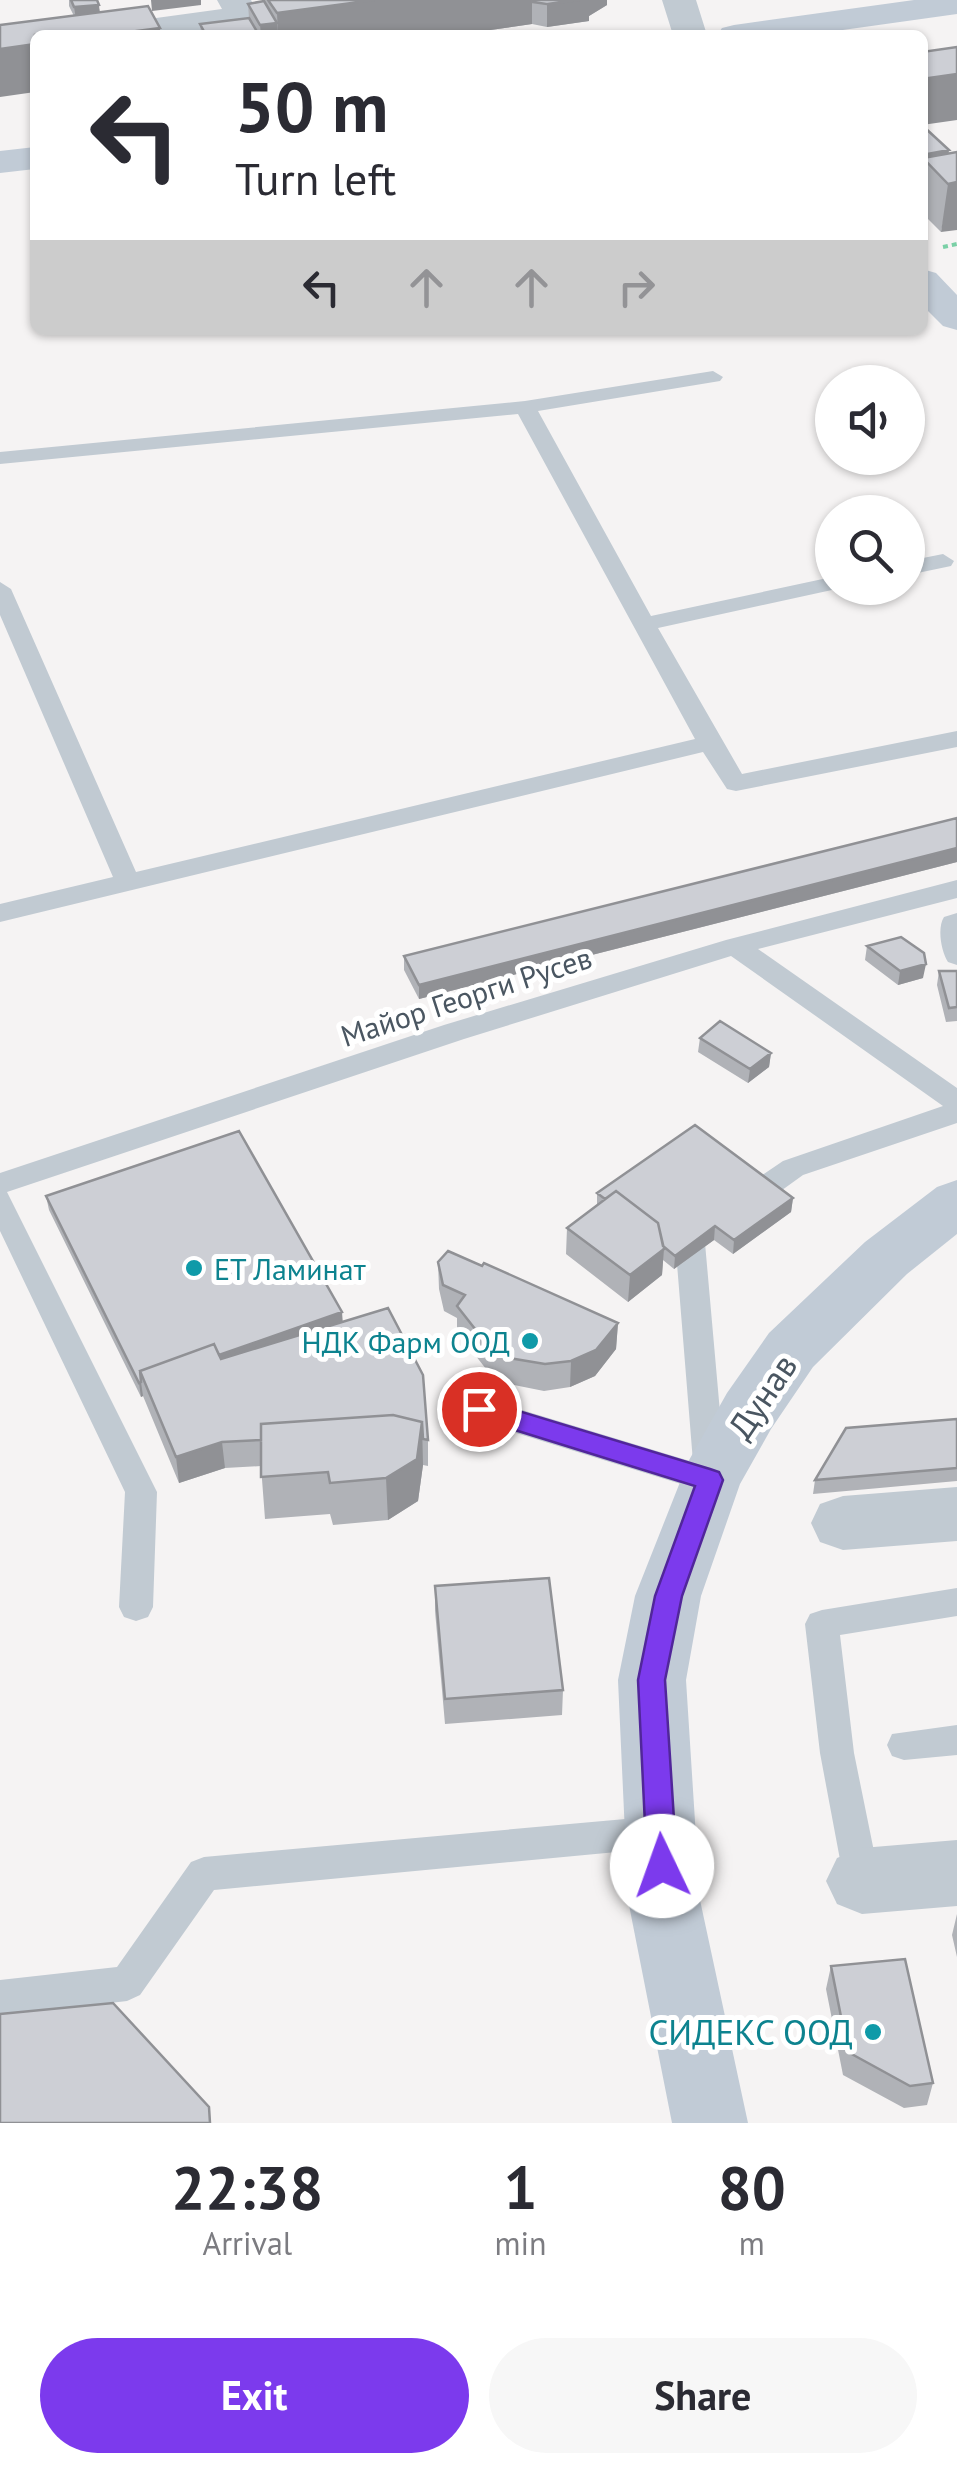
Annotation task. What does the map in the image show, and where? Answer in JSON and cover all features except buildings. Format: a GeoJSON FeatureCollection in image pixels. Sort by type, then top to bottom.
{"type":"FeatureCollection","features":[{"type":"Feature","properties":{"kind":"main road"},"geometry":{"type":"LineString","coordinates":[[770,30],[957,4]]}},
{"type":"Feature","properties":{"kind":"main road"},"geometry":{"type":"LineString","coordinates":[[928,31],[957,27]]}},
{"type":"Feature","properties":{"kind":"main road"},"geometry":{"type":"LineString","coordinates":[[0,138],[30,134]]}},
{"type":"Feature","properties":{"kind":"main road"},"geometry":{"type":"LineString","coordinates":[[0,162],[30,159]]}},
{"type":"Feature","properties":{"kind":"main road"},"geometry":{"type":"LineString","coordinates":[[928,287],[957,318]]}},
{"type":"Feature","properties":{"kind":"main road","name":"Дунав"},"geometry":{"type":"LineString","coordinates":[[710,2123],[664,1900],[652,1680],[668,1596],[710,1480],[749,1411],[791,1350],[886,1258],[957,1202]]}},
{"type":"Feature","properties":{"kind":"street"},"geometry":{"type":"LineString","coordinates":[[116,0],[118,30]]}},
{"type":"Feature","properties":{"kind":"street"},"geometry":{"type":"LineString","coordinates":[[146,30],[243,16],[234,0]]}},
{"type":"Feature","properties":{"kind":"street"},"geometry":{"type":"LineString","coordinates":[[679,0],[688,30]]}},
{"type":"Feature","properties":{"kind":"street"},"geometry":{"type":"LineString","coordinates":[[843,1523],[957,1514]]}},
{"type":"Feature","properties":{"kind":"street"},"geometry":{"type":"LineString","coordinates":[[862,1881],[957,1873]]}},
{"type":"Feature","properties":{"kind":"lane"},"geometry":{"type":"LineString","coordinates":[[0,458],[525,406],[713,378]]}},
{"type":"Feature","properties":{"kind":"lane"},"geometry":{"type":"LineString","coordinates":[[525,406],[641,625],[709,744],[736,783],[957,739]]}},
{"type":"Feature","properties":{"kind":"lane"},"geometry":{"type":"LineString","coordinates":[[925,565],[943,561]]}},
{"type":"Feature","properties":{"kind":"lane"},"geometry":{"type":"LineString","coordinates":[[641,625],[815,588]]}},
{"type":"Feature","properties":{"kind":"lane"},"geometry":{"type":"LineString","coordinates":[[0,589],[128,883]]}},
{"type":"Feature","properties":{"kind":"lane"},"geometry":{"type":"LineString","coordinates":[[0,913],[709,744]]}},
{"type":"Feature","properties":{"kind":"lane","name":"Майор Георги Русев"},"geometry":{"type":"LineString","coordinates":[[0,1184],[454,1032],[734,946],[957,889]]}},
{"type":"Feature","properties":{"kind":"lane"},"geometry":{"type":"LineString","coordinates":[[957,922],[953,923],[957,956]]}},
{"type":"Feature","properties":{"kind":"lane"},"geometry":{"type":"LineString","coordinates":[[734,946],[957,1102]]}},
{"type":"Feature","properties":{"kind":"lane"},"geometry":{"type":"LineString","coordinates":[[479,1409],[710,1480],[690,1239],[793,1168],[957,1112]]}},
{"type":"Feature","properties":{"kind":"lane"},"geometry":{"type":"LineString","coordinates":[[0,1201],[141,1492],[136,1607]]}},
{"type":"Feature","properties":{"kind":"lane"},"geometry":{"type":"LineString","coordinates":[[862,1881],[837,1753],[822,1624],[957,1602]]}},
{"type":"Feature","properties":{"kind":"lane"},"geometry":{"type":"LineString","coordinates":[[904,1745],[957,1740]]}},
{"type":"Feature","properties":{"kind":"lane"},"geometry":{"type":"LineString","coordinates":[[0,1998],[126,1983],[204,1874],[661,1832]]}},
{"type":"Feature","properties":{"kind":"place","name":"ЕТ Ламинат"},"geometry":{"type":"Point","coordinates":[194,1268]}},
{"type":"Feature","properties":{"kind":"place","name":"НДК Фарм ООД"},"geometry":{"type":"Point","coordinates":[530,1341]}},
{"type":"Feature","properties":{"kind":"place","name":"СИДЕКС ООД"},"geometry":{"type":"Point","coordinates":[873,2032]}},
{"type":"Feature","properties":{"kind":"route"},"geometry":{"type":"LineString","coordinates":[[479,1409],[710,1480],[668,1596],[652,1680],[662,1866]]}}]}
